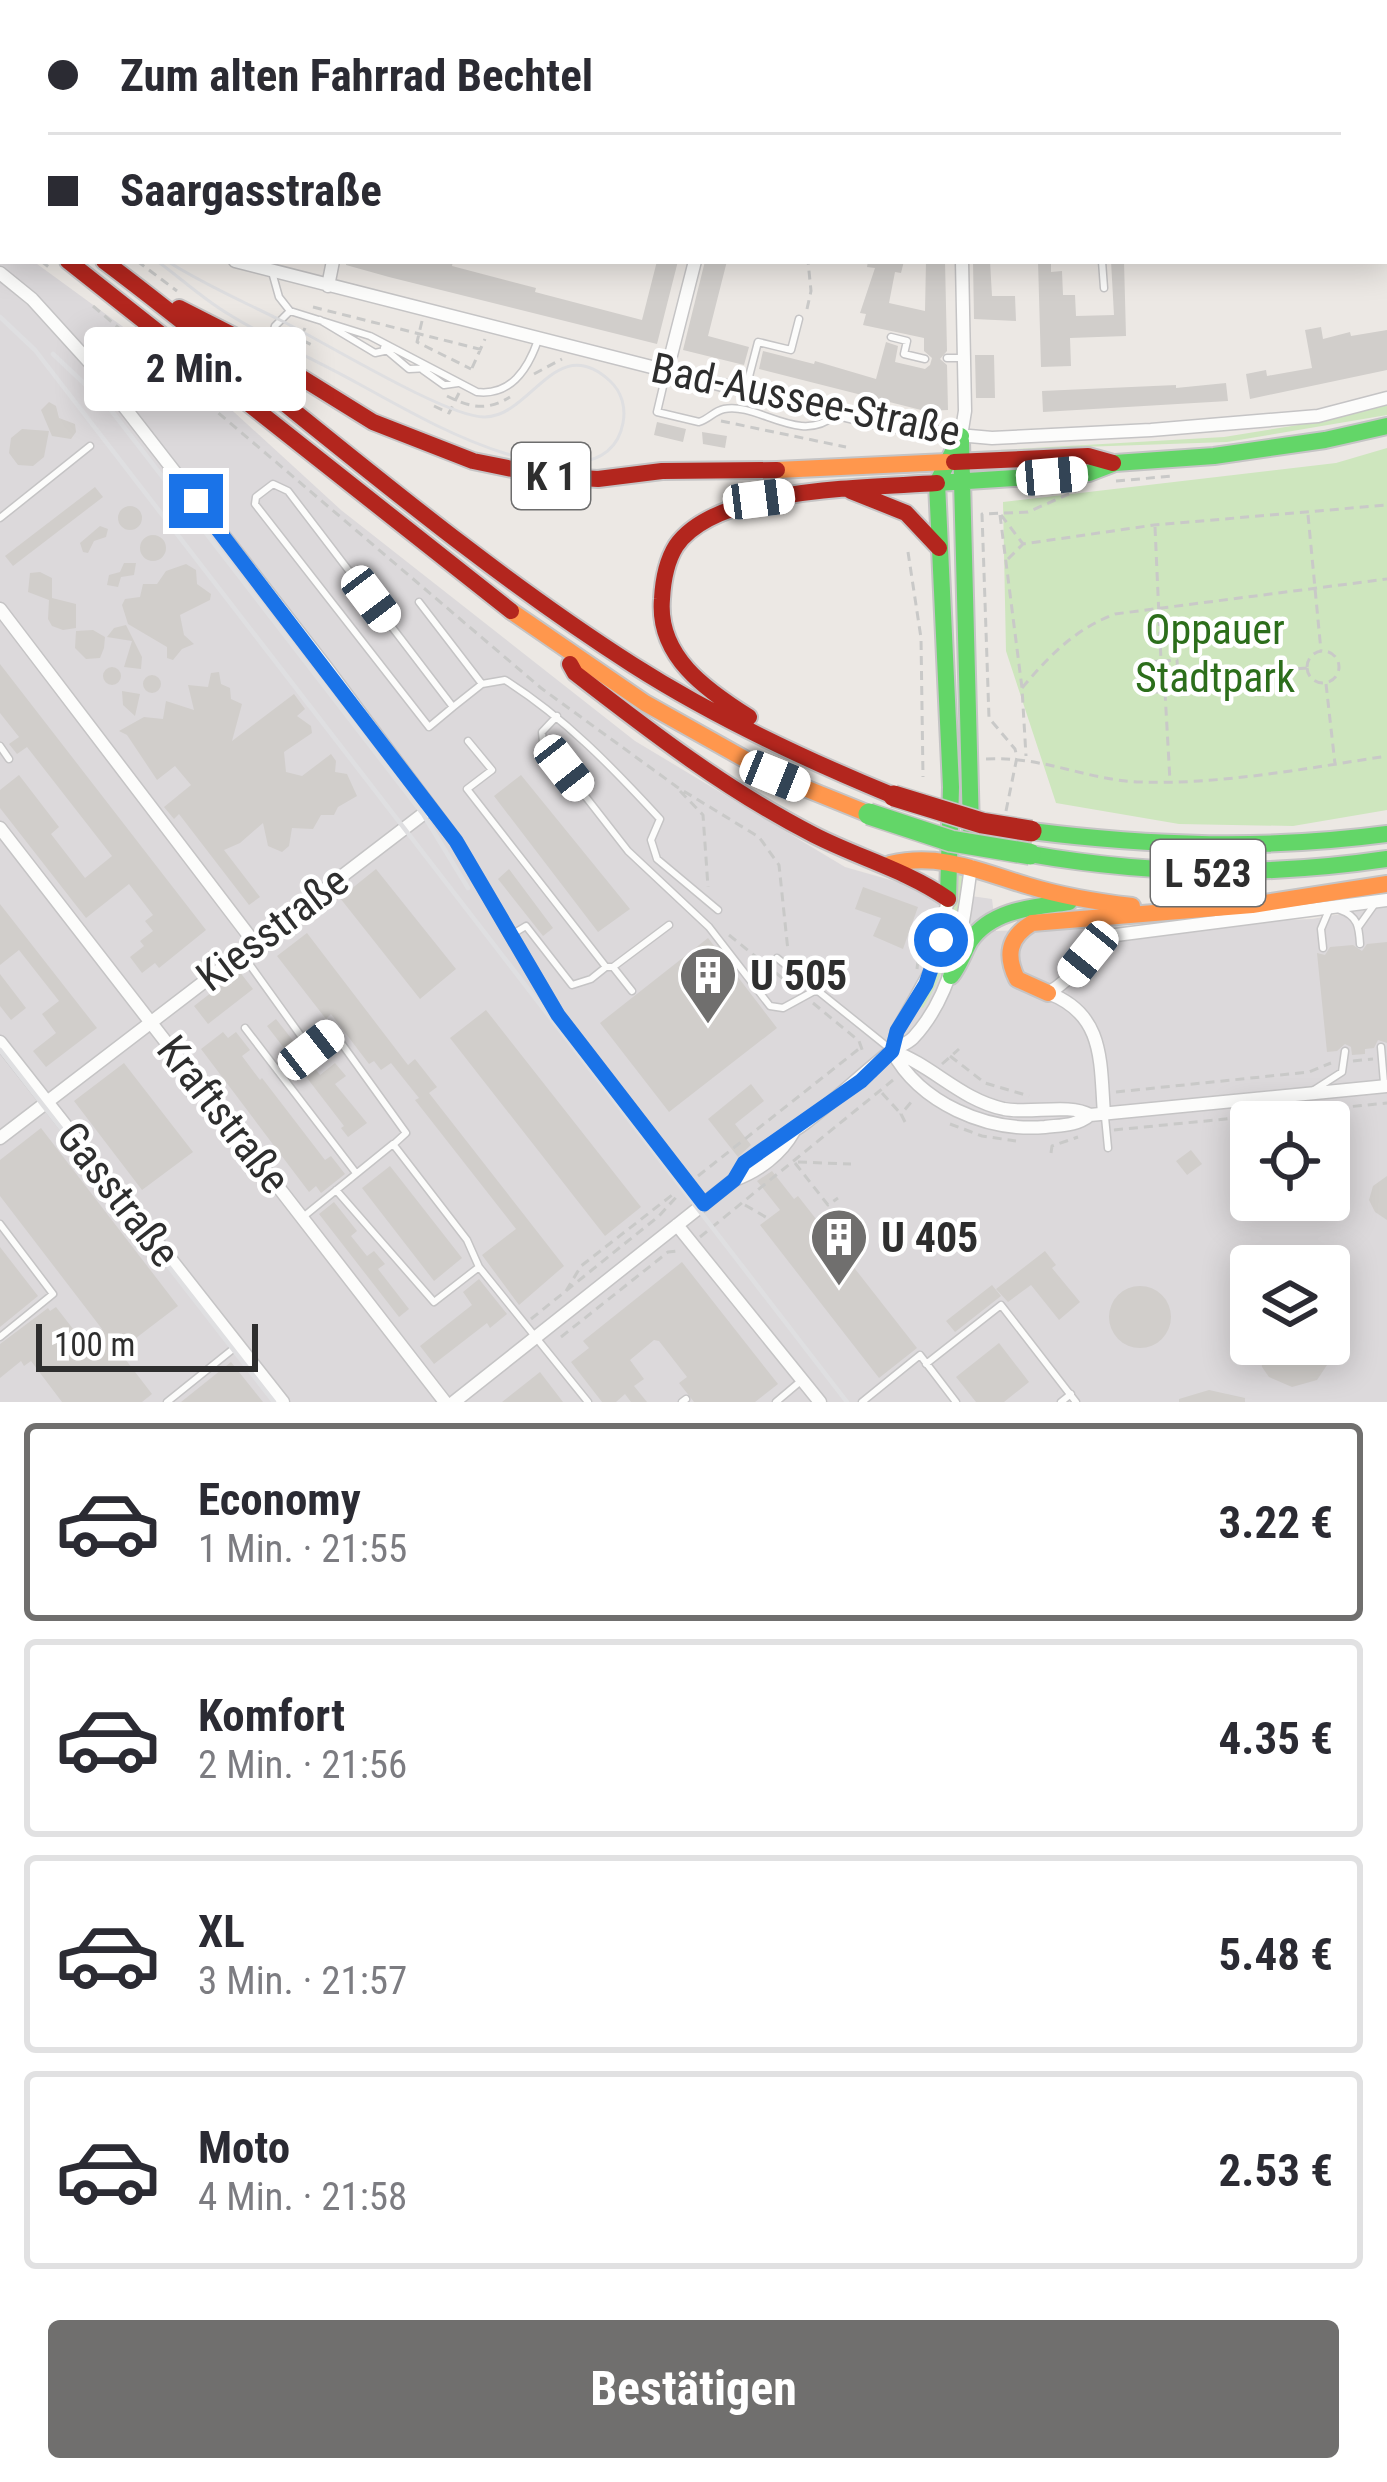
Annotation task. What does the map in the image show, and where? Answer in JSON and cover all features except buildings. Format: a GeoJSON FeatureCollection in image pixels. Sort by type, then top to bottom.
{"type":"FeatureCollection","features":[{"type":"Feature","properties":{"kind":"main road","name":"L 523"},"geometry":{"type":"LineString","coordinates":[[108,264],[596,640],[716,715],[780,747],[894,796],[1107,869],[1276,873],[1387,859]]}},
{"type":"Feature","properties":{"kind":"main road","name":"L 523"},"geometry":{"type":"LineString","coordinates":[[62,267],[560,647],[775,776],[951,841],[1217,848],[1387,834]]}},
{"type":"Feature","properties":{"kind":"main road","name":"K 1"},"geometry":{"type":"LineString","coordinates":[[152,297],[204,319],[371,422],[442,452],[558,477],[614,479],[658,472],[1089,473],[1114,463],[1214,456],[1387,426]]}},
{"type":"Feature","properties":{"kind":"main road"},"geometry":{"type":"LineString","coordinates":[[961,436],[939,548],[961,862]]}},
{"type":"Feature","properties":{"kind":"main road"},"geometry":{"type":"LineString","coordinates":[[560,647],[575,673],[753,800],[850,852],[890,864],[948,898],[961,862],[951,472]]}},
{"type":"Feature","properties":{"kind":"main road"},"geometry":{"type":"LineString","coordinates":[[780,747],[751,718],[710,693],[673,654],[663,629],[664,575],[684,538],[705,520],[759,499],[851,491],[951,472]]}},
{"type":"Feature","properties":{"kind":"main road"},"geometry":{"type":"LineString","coordinates":[[851,491],[906,513],[939,548]]}},
{"type":"Feature","properties":{"kind":"main road"},"geometry":{"type":"LineString","coordinates":[[890,864],[909,857],[961,862],[1081,900],[1174,911]]}},
{"type":"Feature","properties":{"kind":"main road"},"geometry":{"type":"LineString","coordinates":[[1048,993],[1025,985],[1012,972],[1009,945],[1017,931],[1033,922],[1383,895]]}},
{"type":"Feature","properties":{"kind":"main road"},"geometry":{"type":"LineString","coordinates":[[951,976],[978,932],[999,917],[1019,909],[1081,900]]}},
{"type":"Feature","properties":{"kind":"street","name":"Bad-Aussee-Straße"},"geometry":{"type":"LineString","coordinates":[[245,264],[425,310],[452,311],[746,391],[961,436],[1151,430],[1318,416],[1387,398]]}},
{"type":"Feature","properties":{"kind":"street"},"geometry":{"type":"LineString","coordinates":[[328,286],[332,264]]}},
{"type":"Feature","properties":{"kind":"street"},"geometry":{"type":"LineString","coordinates":[[667,370],[693,264]]}},
{"type":"Feature","properties":{"kind":"street"},"geometry":{"type":"LineString","coordinates":[[961,436],[962,264]]}},
{"type":"Feature","properties":{"kind":"street"},"geometry":{"type":"LineString","coordinates":[[0,273],[32,299],[92,364],[456,841],[558,1015],[704,1204]]}},
{"type":"Feature","properties":{"kind":"street"},"geometry":{"type":"LineString","coordinates":[[0,609],[254,941]]}},
{"type":"Feature","properties":{"kind":"street","name":"Kiesstraße"},"geometry":{"type":"LineString","coordinates":[[0,1138],[431,808]]}},
{"type":"Feature","properties":{"kind":"street","name":"Kraftstraße"},"geometry":{"type":"LineString","coordinates":[[0,827],[450,1402]]}},
{"type":"Feature","properties":{"kind":"street"},"geometry":{"type":"LineString","coordinates":[[734,1180],[744,1163],[779,1136],[794,1131],[910,1041],[951,976],[961,862]]}},
{"type":"Feature","properties":{"kind":"street"},"geometry":{"type":"LineString","coordinates":[[1048,993],[1068,979],[1095,946],[1116,935],[1334,910],[1383,895]]}},
{"type":"Feature","properties":{"kind":"street"},"geometry":{"type":"LineString","coordinates":[[892,1051],[897,1031],[935,962],[948,898]]}},
{"type":"Feature","properties":{"kind":"street"},"geometry":{"type":"LineString","coordinates":[[1048,993],[1066,1000],[1088,1021],[1102,1094],[1097,1114]]}},
{"type":"Feature","properties":{"kind":"street","name":"Gasstraße"},"geometry":{"type":"LineString","coordinates":[[0,1042],[283,1402]]}},
{"type":"Feature","properties":{"kind":"street"},"geometry":{"type":"LineString","coordinates":[[892,1051],[913,1058],[972,1098],[1003,1108],[1042,1112],[1078,1109],[1097,1114],[1386,1087]]}},
{"type":"Feature","properties":{"kind":"street"},"geometry":{"type":"LineString","coordinates":[[450,1402],[541,1343],[677,1225],[734,1180],[759,1168],[786,1145],[794,1131]]}},
{"type":"Feature","properties":{"kind":"street"},"geometry":{"type":"LineString","coordinates":[[677,1225],[820,1402]]}},
{"type":"Feature","properties":{"kind":"lane"},"geometry":{"type":"LineString","coordinates":[[1102,264],[1104,288]]}},
{"type":"Feature","properties":{"kind":"lane"},"geometry":{"type":"LineString","coordinates":[[272,272],[279,297],[290,311],[378,340],[409,369],[431,368]]}},
{"type":"Feature","properties":{"kind":"lane"},"geometry":{"type":"LineString","coordinates":[[271,362],[272,332],[290,311]]}},
{"type":"Feature","properties":{"kind":"lane"},"geometry":{"type":"LineString","coordinates":[[317,317],[325,327],[375,352],[391,350],[413,358],[486,394],[505,388],[532,358],[532,332]]}},
{"type":"Feature","properties":{"kind":"lane"},"geometry":{"type":"LineString","coordinates":[[746,391],[758,341],[791,350],[799,320]]}},
{"type":"Feature","properties":{"kind":"lane"},"geometry":{"type":"LineString","coordinates":[[891,337],[908,341],[904,354],[925,358]]}},
{"type":"Feature","properties":{"kind":"lane"},"geometry":{"type":"LineString","coordinates":[[413,358],[444,386],[461,385]]}},
{"type":"Feature","properties":{"kind":"lane"},"geometry":{"type":"LineString","coordinates":[[947,358],[964,358]]}},
{"type":"Feature","properties":{"kind":"lane"},"geometry":{"type":"LineString","coordinates":[[667,370],[657,412],[699,422],[725,408],[808,426],[826,423],[838,413]]}},
{"type":"Feature","properties":{"kind":"lane"},"geometry":{"type":"LineString","coordinates":[[0,518],[90,446]]}},
{"type":"Feature","properties":{"kind":"lane"},"geometry":{"type":"LineString","coordinates":[[453,707],[288,491],[273,484],[256,497],[255,504],[428,727],[453,707],[482,683],[505,680],[557,716],[604,758],[660,819],[651,840],[657,859],[718,910]]}},
{"type":"Feature","properties":{"kind":"lane"},"geometry":{"type":"LineString","coordinates":[[419,602],[482,683]]}},
{"type":"Feature","properties":{"kind":"lane"},"geometry":{"type":"LineString","coordinates":[[557,716],[542,732],[543,742],[628,851],[709,927],[770,1006],[783,1008],[816,990]]}},
{"type":"Feature","properties":{"kind":"lane"},"geometry":{"type":"LineString","coordinates":[[468,741],[492,770],[467,789],[632,991]]}},
{"type":"Feature","properties":{"kind":"lane"},"geometry":{"type":"LineString","coordinates":[[0,746],[9,759]]}},
{"type":"Feature","properties":{"kind":"lane"},"geometry":{"type":"LineString","coordinates":[[1359,926],[1383,895]]}},
{"type":"Feature","properties":{"kind":"lane"},"geometry":{"type":"LineString","coordinates":[[1323,948],[1322,929],[1334,910],[1353,916],[1360,944]]}},
{"type":"Feature","properties":{"kind":"lane"},"geometry":{"type":"LineString","coordinates":[[511,934],[526,926],[572,985],[591,979],[669,925]]}},
{"type":"Feature","properties":{"kind":"lane"},"geometry":{"type":"LineString","coordinates":[[240,952],[311,1050],[334,1033],[406,1133],[303,1217]]}},
{"type":"Feature","properties":{"kind":"lane"},"geometry":{"type":"LineString","coordinates":[[779,961],[892,1051]]}},
{"type":"Feature","properties":{"kind":"lane"},"geometry":{"type":"LineString","coordinates":[[245,1028],[356,1174]]}},
{"type":"Feature","properties":{"kind":"lane"},"geometry":{"type":"LineString","coordinates":[[1381,1047],[1386,1087]]}},
{"type":"Feature","properties":{"kind":"lane"},"geometry":{"type":"LineString","coordinates":[[1307,1094],[1336,1079],[1345,1051]]}},
{"type":"Feature","properties":{"kind":"lane"},"geometry":{"type":"LineString","coordinates":[[1097,1114],[1108,1148]]}},
{"type":"Feature","properties":{"kind":"lane"},"geometry":{"type":"LineString","coordinates":[[393,1144],[466,1240],[479,1267],[588,1402]]}},
{"type":"Feature","properties":{"kind":"lane"},"geometry":{"type":"LineString","coordinates":[[336,1190],[434,1303],[479,1267]]}},
{"type":"Feature","properties":{"kind":"lane"},"geometry":{"type":"LineString","coordinates":[[0,1224],[53,1294],[0,1337]]}},
{"type":"Feature","properties":{"kind":"lane"},"geometry":{"type":"LineString","coordinates":[[926,1364],[1001,1306],[1074,1398],[1061,1402]]}},
{"type":"Feature","properties":{"kind":"lane"},"geometry":{"type":"LineString","coordinates":[[167,1402],[238,1345]]}},
{"type":"Feature","properties":{"kind":"lane"},"geometry":{"type":"LineString","coordinates":[[862,1402],[920,1355],[956,1402]]}},
{"type":"Feature","properties":{"kind":"lane"},"geometry":{"type":"LineString","coordinates":[[776,1402],[802,1380]]}},
{"type":"Feature","properties":{"kind":"path"},"geometry":{"type":"LineString","coordinates":[[140,264],[191,302]]}},
{"type":"Feature","properties":{"kind":"path"},"geometry":{"type":"LineString","coordinates":[[799,320],[811,290],[808,264]]}},
{"type":"Feature","properties":{"kind":"path"},"geometry":{"type":"LineString","coordinates":[[86,299],[542,688],[676,787],[768,846],[782,878],[789,955],[779,961],[775,972],[862,1047],[581,1266],[566,1291]]}},
{"type":"Feature","properties":{"kind":"path"},"geometry":{"type":"LineString","coordinates":[[425,310],[417,342],[471,369],[486,336]]}},
{"type":"Feature","properties":{"kind":"path"},"geometry":{"type":"LineString","coordinates":[[376,324],[483,350]]}},
{"type":"Feature","properties":{"kind":"path"},"geometry":{"type":"LineString","coordinates":[[434,406],[449,413],[461,385]]}},
{"type":"Feature","properties":{"kind":"path"},"geometry":{"type":"LineString","coordinates":[[731,426],[860,448]]}},
{"type":"Feature","properties":{"kind":"path"},"geometry":{"type":"LineString","coordinates":[[1008,559],[1023,544],[1154,525],[1387,506]]}},
{"type":"Feature","properties":{"kind":"path"},"geometry":{"type":"LineString","coordinates":[[1000,513],[1023,544]]}},
{"type":"Feature","properties":{"kind":"path"},"geometry":{"type":"LineString","coordinates":[[1000,513],[1026,758]]}},
{"type":"Feature","properties":{"kind":"path"},"geometry":{"type":"LineString","coordinates":[[1000,513],[982,514],[989,718],[1017,757],[1004,818]]}},
{"type":"Feature","properties":{"kind":"path"},"geometry":{"type":"LineString","coordinates":[[1308,514],[1321,651]]}},
{"type":"Feature","properties":{"kind":"path"},"geometry":{"type":"LineString","coordinates":[[1154,525],[1161,661]]}},
{"type":"Feature","properties":{"kind":"path"},"geometry":{"type":"LineString","coordinates":[[908,552],[921,638],[923,777]]}},
{"type":"Feature","properties":{"kind":"path"},"geometry":{"type":"LineString","coordinates":[[1022,688],[1048,657],[1091,623],[1115,614],[1387,579]]}},
{"type":"Feature","properties":{"kind":"path"},"geometry":{"type":"LineString","coordinates":[[1321,651],[1331,652],[1339,664],[1334,678],[1325,682],[1315,681],[1307,668],[1309,658],[1321,651]]}},
{"type":"Feature","properties":{"kind":"path"},"geometry":{"type":"LineString","coordinates":[[1178,661],[1178,677],[1179,691],[1150,692],[1149,662],[1178,661]]}},
{"type":"Feature","properties":{"kind":"path"},"geometry":{"type":"LineString","coordinates":[[1178,677],[1307,668]]}},
{"type":"Feature","properties":{"kind":"path"},"geometry":{"type":"LineString","coordinates":[[1325,682],[1335,764]]}},
{"type":"Feature","properties":{"kind":"path"},"geometry":{"type":"LineString","coordinates":[[1166,692],[1170,782]]}},
{"type":"Feature","properties":{"kind":"path"},"geometry":{"type":"LineString","coordinates":[[985,759],[1026,758],[1116,780],[1170,782],[1387,756]]}},
{"type":"Feature","properties":{"kind":"path"},"geometry":{"type":"LineString","coordinates":[[676,787],[703,815]]}},
{"type":"Feature","properties":{"kind":"path"},"geometry":{"type":"LineString","coordinates":[[916,959],[921,936]]}},
{"type":"Feature","properties":{"kind":"path"},"geometry":{"type":"LineString","coordinates":[[940,1067],[958,1049]]}},
{"type":"Feature","properties":{"kind":"path"},"geometry":{"type":"LineString","coordinates":[[950,1056],[985,1083],[1046,1098]]}},
{"type":"Feature","properties":{"kind":"path"},"geometry":{"type":"LineString","coordinates":[[1102,1094],[1302,1073],[1345,1061],[1382,1059]]}},
{"type":"Feature","properties":{"kind":"path"},"geometry":{"type":"LineString","coordinates":[[1301,1064],[1302,1073]]}},
{"type":"Feature","properties":{"kind":"path"},"geometry":{"type":"LineString","coordinates":[[1269,1067],[1270,1076]]}},
{"type":"Feature","properties":{"kind":"path"},"geometry":{"type":"LineString","coordinates":[[1233,1069],[1234,1080]]}},
{"type":"Feature","properties":{"kind":"path"},"geometry":{"type":"LineString","coordinates":[[1199,1072],[1200,1083]]}},
{"type":"Feature","properties":{"kind":"path"},"geometry":{"type":"LineString","coordinates":[[1165,1075],[1166,1086]]}},
{"type":"Feature","properties":{"kind":"path"},"geometry":{"type":"LineString","coordinates":[[1127,1080],[1128,1090]]}},
{"type":"Feature","properties":{"kind":"path"},"geometry":{"type":"LineString","coordinates":[[541,1343],[668,1252],[684,1250],[892,1081]]}},
{"type":"Feature","properties":{"kind":"path"},"geometry":{"type":"LineString","coordinates":[[881,1092],[905,1122]]}},
{"type":"Feature","properties":{"kind":"path"},"geometry":{"type":"LineString","coordinates":[[901,1114],[913,1100]]}},
{"type":"Feature","properties":{"kind":"path"},"geometry":{"type":"LineString","coordinates":[[1116,1130],[1387,1103]]}},
{"type":"Feature","properties":{"kind":"path"},"geometry":{"type":"LineString","coordinates":[[1052,1153],[1052,1146],[1093,1132]]}},
{"type":"Feature","properties":{"kind":"path"},"geometry":{"type":"LineString","coordinates":[[794,1162],[850,1164]]}},
{"type":"Feature","properties":{"kind":"path"},"geometry":{"type":"LineString","coordinates":[[794,1162],[828,1205],[838,1198]]}},
{"type":"Feature","properties":{"kind":"path"},"geometry":{"type":"LineString","coordinates":[[525,1324],[659,1216],[688,1183]]}},
{"type":"Feature","properties":{"kind":"path"},"geometry":{"type":"LineString","coordinates":[[741,1203],[769,1219]]}},
{"type":"Feature","properties":{"kind":"shaded area"},"geometry":{"type":"Polygon","coordinates":[[[0,264],[37,264],[211,391],[341,510],[635,741],[845,867],[922,889],[992,899],[996,931],[1312,919],[1387,906],[1387,1402],[0,1402],[0,264]]]}},
{"type":"Feature","properties":{"kind":"green space"},"geometry":{"type":"Polygon","coordinates":[[[1387,403],[1387,415],[1227,442],[998,450],[1224,437],[1323,421],[1387,403]]]}},
{"type":"Feature","properties":{"kind":"green space","name":"Oppauer Stadtpark"},"geometry":{"type":"Polygon","coordinates":[[[1387,448],[1387,810],[1293,826],[1179,824],[1056,803],[1006,651],[1003,502],[1336,463],[1387,448]]]}},
{"type":"Feature","properties":{"kind":"green space"},"geometry":{"type":"Polygon","coordinates":[[[955,871],[965,872],[956,926],[940,976],[923,1008],[919,1006],[938,964],[955,871]]]}},
{"type":"Feature","properties":{"kind":"tram line"},"geometry":{"type":"LineString","coordinates":[[161,264],[246,324],[431,423],[488,447],[540,461],[576,463],[606,452],[617,440],[624,417],[622,400],[610,381],[591,368],[574,365],[559,370],[502,413],[467,414],[414,392],[172,264]]}},
{"type":"Feature","properties":{"kind":"railway"},"geometry":{"type":"LineString","coordinates":[[0,317],[35,350],[847,1402]]}},
{"type":"Feature","properties":{"kind":"railway"},"geometry":{"type":"LineString","coordinates":[[53,354],[107,405],[423,814],[468,888]]}},
{"type":"Feature","properties":{"kind":"railway"},"geometry":{"type":"LineString","coordinates":[[0,1050],[274,1402]]}},
{"type":"Feature","properties":{"kind":"traffic: fast"},"geometry":{"type":"LineString","coordinates":[[937,483],[1089,473],[1115,463],[1214,456],[1387,426]]}},
{"type":"Feature","properties":{"kind":"traffic: fast"},"geometry":{"type":"LineString","coordinates":[[948,899],[951,787],[937,483],[961,436]]}},
{"type":"Feature","properties":{"kind":"traffic: fast"},"geometry":{"type":"LineString","coordinates":[[961,441],[971,829]]}},
{"type":"Feature","properties":{"kind":"traffic: fast"},"geometry":{"type":"LineString","coordinates":[[869,814],[951,841],[1030,854]]}},
{"type":"Feature","properties":{"kind":"traffic: fast"},"geometry":{"type":"LineString","coordinates":[[1031,831],[1209,844],[1387,834]]}},
{"type":"Feature","properties":{"kind":"traffic: fast"},"geometry":{"type":"LineString","coordinates":[[1030,854],[1208,871],[1297,869],[1387,859]]}},
{"type":"Feature","properties":{"kind":"traffic: fast"},"geometry":{"type":"LineString","coordinates":[[951,976],[970,941],[990,922],[1015,911],[1069,902]]}},
{"type":"Feature","properties":{"kind":"traffic: slow"},"geometry":{"type":"LineString","coordinates":[[777,470],[947,462]]}},
{"type":"Feature","properties":{"kind":"traffic: slow"},"geometry":{"type":"LineString","coordinates":[[511,611],[645,703],[775,776],[869,814]]}},
{"type":"Feature","properties":{"kind":"traffic: slow"},"geometry":{"type":"LineString","coordinates":[[890,864],[944,862],[1054,893],[1132,906]]}},
{"type":"Feature","properties":{"kind":"traffic: slow"},"geometry":{"type":"LineString","coordinates":[[1048,993],[1017,979],[1011,962],[1014,941],[1032,923],[1252,905],[1387,884]]}},
{"type":"Feature","properties":{"kind":"traffic: jam"},"geometry":{"type":"LineString","coordinates":[[72,264],[511,611]]}},
{"type":"Feature","properties":{"kind":"traffic: jam"},"geometry":{"type":"LineString","coordinates":[[108,264],[564,619],[728,720],[894,796]]}},
{"type":"Feature","properties":{"kind":"traffic: jam"},"geometry":{"type":"LineString","coordinates":[[179,308],[236,337],[373,422],[473,461],[547,476],[598,479],[662,471],[777,470]]}},
{"type":"Feature","properties":{"kind":"traffic: jam"},"geometry":{"type":"LineString","coordinates":[[954,462],[1088,456],[1113,463]]}},
{"type":"Feature","properties":{"kind":"traffic: jam"},"geometry":{"type":"LineString","coordinates":[[749,717],[701,683],[667,638],[662,592],[676,546],[696,526],[759,501],[836,489],[937,483]]}},
{"type":"Feature","properties":{"kind":"traffic: jam"},"geometry":{"type":"LineString","coordinates":[[851,491],[906,513],[939,548]]}},
{"type":"Feature","properties":{"kind":"traffic: jam"},"geometry":{"type":"LineString","coordinates":[[570,664],[632,717],[751,799],[948,899]]}},
{"type":"Feature","properties":{"kind":"traffic: jam"},"geometry":{"type":"LineString","coordinates":[[894,796],[982,823],[1031,831]]}},
{"type":"Feature","properties":{"kind":"place","name":"U 505"},"geometry":{"type":"Point","coordinates":[708,1026]}},
{"type":"Feature","properties":{"kind":"place","name":"U 405"},"geometry":{"type":"Point","coordinates":[839,1288]}},
{"type":"Feature","properties":{"kind":"route"},"geometry":{"type":"LineString","coordinates":[[196,501],[456,841],[558,1015],[704,1204],[734,1180],[744,1163],[861,1081],[892,1051],[897,1031],[926,984],[941,940]]}}]}
